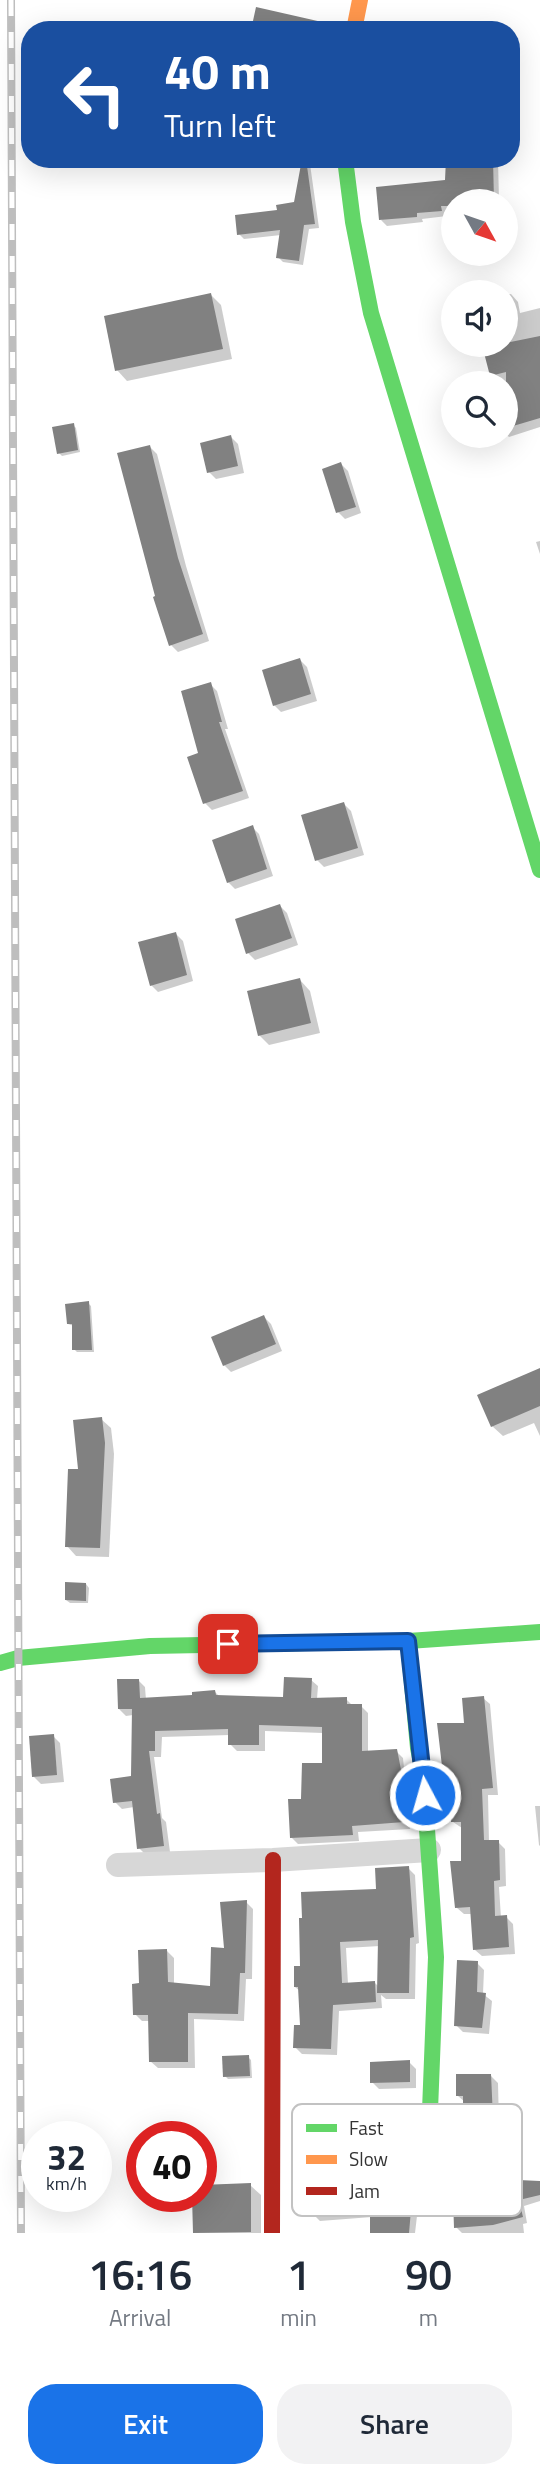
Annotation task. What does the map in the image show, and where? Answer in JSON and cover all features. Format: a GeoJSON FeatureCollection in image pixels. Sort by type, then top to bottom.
{"type":"FeatureCollection","features":[{"type":"Feature","properties":{"kind":"main road"},"geometry":{"type":"LineString","coordinates":[[356,21],[360,0]]}},
{"type":"Feature","properties":{"kind":"main road"},"geometry":{"type":"LineString","coordinates":[[346,168],[353,222],[371,313],[540,870]]}},
{"type":"Feature","properties":{"kind":"main road"},"geometry":{"type":"LineString","coordinates":[[0,1663],[18,1658],[150,1646],[408,1641],[540,1632]]}},
{"type":"Feature","properties":{"kind":"main road"},"geometry":{"type":"LineString","coordinates":[[408,1641],[429,1850],[436,1958],[430,2104]]}},
{"type":"Feature","properties":{"kind":"main road"},"geometry":{"type":"LineString","coordinates":[[272,2233],[273,1860]]}},
{"type":"Feature","properties":{"kind":"street"},"geometry":{"type":"LineString","coordinates":[[118,1865],[273,1860],[429,1850]]}},
{"type":"Feature","properties":{"kind":"building"},"geometry":{"type":"Polygon","coordinates":[[[256,7],[318,21],[253,21],[256,7]]]}},
{"type":"Feature","properties":{"kind":"building"},"geometry":{"type":"Polygon","coordinates":[[[300,168],[307,168],[315,224],[304,225],[299,261],[276,258],[280,230],[237,235],[235,215],[277,210],[276,205],[294,202],[300,168]]]}},
{"type":"Feature","properties":{"kind":"building"},"geometry":{"type":"Polygon","coordinates":[[[446,168],[493,168],[494,189],[441,189],[441,211],[417,213],[417,217],[379,220],[376,187],[445,180],[446,168]]]}},
{"type":"Feature","properties":{"kind":"building"},"geometry":{"type":"Polygon","coordinates":[[[211,293],[223,349],[115,371],[104,316],[211,293]]]}},
{"type":"Feature","properties":{"kind":"building"},"geometry":{"type":"Polygon","coordinates":[[[540,336],[540,418],[518,424],[518,371],[489,371],[485,357],[518,357],[518,341],[540,336]]]}},
{"type":"Feature","properties":{"kind":"building"},"geometry":{"type":"Polygon","coordinates":[[[74,423],[78,450],[57,454],[52,427],[74,423]]]}},
{"type":"Feature","properties":{"kind":"building"},"geometry":{"type":"Polygon","coordinates":[[[231,435],[238,466],[207,473],[200,443],[231,435]]]}},
{"type":"Feature","properties":{"kind":"building"},"geometry":{"type":"Polygon","coordinates":[[[150,445],[178,558],[203,634],[169,646],[153,597],[155,596],[117,453],[150,445]]]}},
{"type":"Feature","properties":{"kind":"building"},"geometry":{"type":"Polygon","coordinates":[[[341,462],[356,507],[336,513],[322,469],[341,462]]]}},
{"type":"Feature","properties":{"kind":"building"},"geometry":{"type":"Polygon","coordinates":[[[300,658],[311,694],[273,706],[262,670],[300,658]]]}},
{"type":"Feature","properties":{"kind":"building"},"geometry":{"type":"Polygon","coordinates":[[[211,682],[222,722],[219,722],[243,791],[203,804],[187,757],[198,753],[181,691],[211,682]]]}},
{"type":"Feature","properties":{"kind":"building"},"geometry":{"type":"Polygon","coordinates":[[[344,802],[358,848],[315,861],[301,815],[344,802]]]}},
{"type":"Feature","properties":{"kind":"building"},"geometry":{"type":"Polygon","coordinates":[[[253,825],[267,869],[227,883],[212,840],[253,825]]]}},
{"type":"Feature","properties":{"kind":"building"},"geometry":{"type":"Polygon","coordinates":[[[280,904],[292,938],[246,954],[235,919],[280,904]]]}},
{"type":"Feature","properties":{"kind":"building"},"geometry":{"type":"Polygon","coordinates":[[[176,932],[187,975],[150,986],[138,942],[176,932]]]}},
{"type":"Feature","properties":{"kind":"building"},"geometry":{"type":"Polygon","coordinates":[[[300,978],[311,1023],[258,1036],[247,991],[300,978]]]}},
{"type":"Feature","properties":{"kind":"building"},"geometry":{"type":"Polygon","coordinates":[[[89,1301],[92,1350],[72,1350],[72,1324],[67,1324],[65,1304],[89,1301]]]}},
{"type":"Feature","properties":{"kind":"building"},"geometry":{"type":"Polygon","coordinates":[[[264,1315],[276,1344],[223,1366],[211,1337],[264,1315]]]}},
{"type":"Feature","properties":{"kind":"building"},"geometry":{"type":"Polygon","coordinates":[[[540,1368],[540,1406],[491,1427],[477,1395],[540,1368]]]}},
{"type":"Feature","properties":{"kind":"building"},"geometry":{"type":"Polygon","coordinates":[[[102,1417],[105,1443],[100,1548],[65,1547],[68,1469],[78,1469],[73,1420],[102,1417]]]}},
{"type":"Feature","properties":{"kind":"building"},"geometry":{"type":"Polygon","coordinates":[[[65,1582],[86,1583],[86,1601],[65,1600],[65,1582]]]}},
{"type":"Feature","properties":{"kind":"building"},"geometry":{"type":"Polygon","coordinates":[[[284,1677],[312,1678],[311,1698],[347,1697],[347,1704],[362,1704],[362,1751],[397,1749],[402,1775],[404,1822],[352,1826],[353,1835],[290,1838],[288,1799],[301,1799],[302,1763],[322,1763],[322,1727],[259,1725],[259,1745],[228,1745],[228,1729],[155,1731],[155,1751],[149,1751],[164,1846],[137,1849],[132,1801],[113,1803],[110,1779],[131,1776],[132,1709],[118,1709],[117,1679],[139,1679],[140,1698],[192,1695],[192,1692],[215,1690],[216,1695],[283,1697],[284,1677]]]}},
{"type":"Feature","properties":{"kind":"building"},"geometry":{"type":"Polygon","coordinates":[[[484,1696],[493,1788],[482,1789],[484,1840],[499,1840],[500,1880],[494,1881],[495,1916],[507,1915],[509,1947],[473,1950],[470,1907],[455,1908],[450,1861],[461,1861],[461,1822],[451,1822],[450,1792],[445,1792],[437,1723],[464,1723],[462,1698],[484,1696]]]}},
{"type":"Feature","properties":{"kind":"building"},"geometry":{"type":"Polygon","coordinates":[[[54,1734],[57,1775],[32,1777],[29,1736],[54,1734]]]}},
{"type":"Feature","properties":{"kind":"building"},"geometry":{"type":"Polygon","coordinates":[[[409,1866],[414,1937],[410,1938],[409,1993],[377,1993],[378,1940],[340,1942],[342,1983],[375,1981],[376,2002],[333,2005],[331,2049],[293,2048],[294,2025],[300,2025],[298,1987],[294,1987],[294,1966],[300,1966],[301,1892],[376,1889],[375,1868],[409,1866]]]}},
{"type":"Feature","properties":{"kind":"building"},"geometry":{"type":"Polygon","coordinates":[[[247,1900],[245,1973],[240,1973],[238,2014],[188,2013],[188,2062],[149,2062],[148,2015],[133,2015],[132,1984],[139,1983],[138,1950],[167,1949],[168,1982],[210,1986],[211,1947],[224,1948],[220,1902],[247,1900]]]}},
{"type":"Feature","properties":{"kind":"building"},"geometry":{"type":"Polygon","coordinates":[[[457,1960],[478,1961],[477,1992],[486,1993],[482,2028],[454,2026],[457,1960]]]}},
{"type":"Feature","properties":{"kind":"building"},"geometry":{"type":"Polygon","coordinates":[[[249,2055],[250,2076],[223,2077],[222,2056],[249,2055]]]}},
{"type":"Feature","properties":{"kind":"building"},"geometry":{"type":"Polygon","coordinates":[[[410,2060],[410,2082],[370,2083],[370,2062],[410,2060]]]}},
{"type":"Feature","properties":{"kind":"building"},"geometry":{"type":"Polygon","coordinates":[[[456,2074],[491,2074],[492,2104],[463,2104],[463,2096],[456,2096],[456,2074]]]}},
{"type":"Feature","properties":{"kind":"building"},"geometry":{"type":"Polygon","coordinates":[[[522,2180],[540,2181],[540,2195],[522,2199],[522,2180]]]}},
{"type":"Feature","properties":{"kind":"building"},"geometry":{"type":"Polygon","coordinates":[[[251,2183],[251,2232],[193,2233],[192,2212],[217,2212],[217,2184],[251,2183]]]}},
{"type":"Feature","properties":{"kind":"building"},"geometry":{"type":"Polygon","coordinates":[[[522,2213],[523,2217],[493,2225],[454,2228],[454,2216],[522,2216],[522,2213]]]}},
{"type":"Feature","properties":{"kind":"building"},"geometry":{"type":"Polygon","coordinates":[[[370,2216],[410,2216],[409,2233],[370,2233],[370,2216]]]}},
{"type":"Feature","properties":{"kind":"railway"},"geometry":{"type":"LineString","coordinates":[[11,0],[21,2233]]}},
{"type":"Feature","properties":{"kind":"traffic: fast"},"geometry":{"type":"LineString","coordinates":[[346,168],[353,222],[371,313],[540,870]]}},
{"type":"Feature","properties":{"kind":"traffic: fast"},"geometry":{"type":"LineString","coordinates":[[0,1663],[18,1658],[150,1646],[408,1641],[540,1632]]}},
{"type":"Feature","properties":{"kind":"traffic: fast"},"geometry":{"type":"LineString","coordinates":[[408,1641],[418,1748],[423,1772],[436,1957],[430,2104]]}},
{"type":"Feature","properties":{"kind":"traffic: slow"},"geometry":{"type":"LineString","coordinates":[[356,21],[360,0]]}},
{"type":"Feature","properties":{"kind":"traffic: jam"},"geometry":{"type":"LineString","coordinates":[[272,2233],[273,1860]]}},
{"type":"Feature","properties":{"kind":"route"},"geometry":{"type":"LineString","coordinates":[[228,1644],[408,1641],[425,1795]]}}]}
